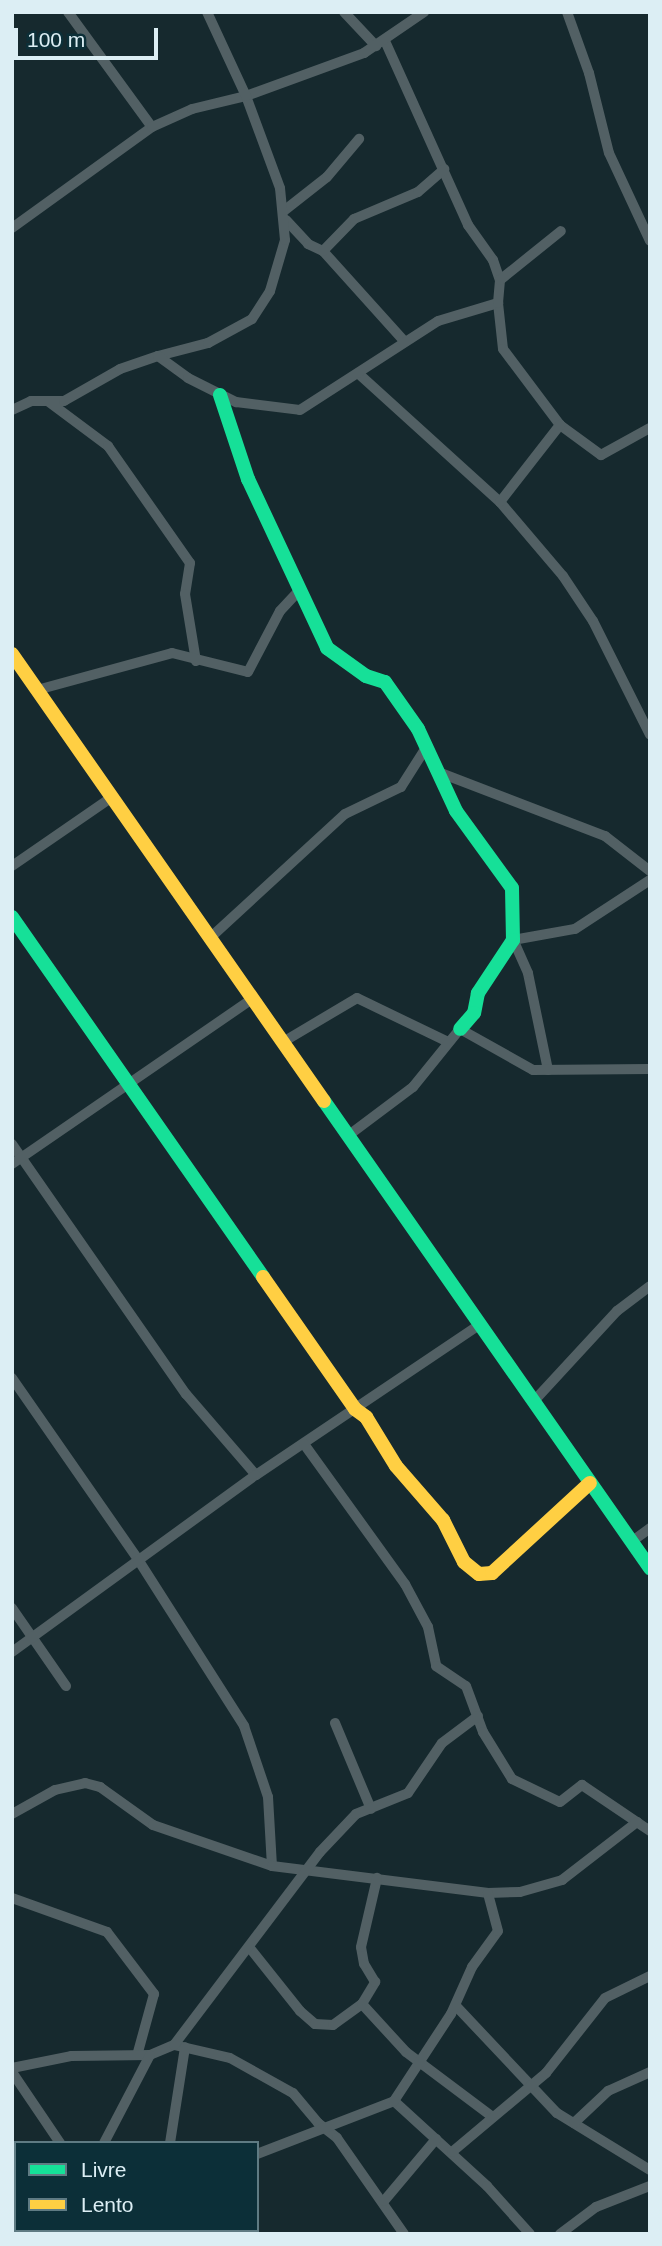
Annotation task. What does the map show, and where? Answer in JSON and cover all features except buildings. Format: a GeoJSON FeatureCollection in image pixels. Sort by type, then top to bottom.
{"type":"FeatureCollection","features":[{"type":"Feature","properties":{"kind":"street"},"geometry":{"type":"LineString","coordinates":[[68,12],[152,127]]}},
{"type":"Feature","properties":{"kind":"street"},"geometry":{"type":"LineString","coordinates":[[207,12],[246,96],[286,215],[308,244],[323,251],[405,342]]}},
{"type":"Feature","properties":{"kind":"street"},"geometry":{"type":"LineString","coordinates":[[344,12],[381,44],[444,169],[468,225],[493,260],[500,280],[498,303],[503,349],[560,425],[601,455],[650,428]]}},
{"type":"Feature","properties":{"kind":"street"},"geometry":{"type":"LineString","coordinates":[[12,228],[152,127],[192,109],[246,96],[381,44],[424,12]]}},
{"type":"Feature","properties":{"kind":"street"},"geometry":{"type":"LineString","coordinates":[[567,12],[609,152],[650,241]]}},
{"type":"Feature","properties":{"kind":"street"},"geometry":{"type":"LineString","coordinates":[[12,410],[32,401],[64,401],[120,369],[231,333],[261,309],[280,260],[286,215],[327,177],[359,139]]}},
{"type":"Feature","properties":{"kind":"street"},"geometry":{"type":"LineString","coordinates":[[323,251],[354,219],[418,192],[444,169]]}},
{"type":"Feature","properties":{"kind":"street"},"geometry":{"type":"LineString","coordinates":[[500,280],[561,231]]}},
{"type":"Feature","properties":{"kind":"street"},"geometry":{"type":"LineString","coordinates":[[158,356],[236,402],[300,410],[360,375],[438,321],[498,303]]}},
{"type":"Feature","properties":{"kind":"street"},"geometry":{"type":"LineString","coordinates":[[360,375],[500,502],[582,601],[650,736]]}},
{"type":"Feature","properties":{"kind":"street"},"geometry":{"type":"LineString","coordinates":[[220,395],[248,479],[298,592],[327,649],[366,676],[385,682],[427,746],[456,811],[512,888],[513,940],[528,972],[548,1070]]}},
{"type":"Feature","properties":{"kind":"street"},"geometry":{"type":"LineString","coordinates":[[49,402],[108,446],[190,563],[186,594],[196,660]]}},
{"type":"Feature","properties":{"kind":"street"},"geometry":{"type":"LineString","coordinates":[[500,502],[560,425]]}},
{"type":"Feature","properties":{"kind":"street"},"geometry":{"type":"LineString","coordinates":[[37,690],[172,653],[248,672],[280,611],[298,592]]}},
{"type":"Feature","properties":{"kind":"street"},"geometry":{"type":"LineString","coordinates":[[12,654],[650,1568]]}},
{"type":"Feature","properties":{"kind":"street"},"geometry":{"type":"LineString","coordinates":[[210,938],[345,814],[401,787],[427,746]]}},
{"type":"Feature","properties":{"kind":"street"},"geometry":{"type":"LineString","coordinates":[[437,772],[605,836],[650,871]]}},
{"type":"Feature","properties":{"kind":"street"},"geometry":{"type":"LineString","coordinates":[[12,866],[111,797]]}},
{"type":"Feature","properties":{"kind":"street"},"geometry":{"type":"LineString","coordinates":[[349,1135],[413,1087],[446,1041],[474,1013],[478,993],[513,940],[575,929],[650,880]]}},
{"type":"Feature","properties":{"kind":"street"},"geometry":{"type":"LineString","coordinates":[[12,917],[130,1082],[355,1409],[443,1520],[464,1562],[479,1574],[492,1573],[590,1483]]}},
{"type":"Feature","properties":{"kind":"street"},"geometry":{"type":"LineString","coordinates":[[283,1042],[356,998],[446,1041]]}},
{"type":"Feature","properties":{"kind":"street"},"geometry":{"type":"LineString","coordinates":[[12,1164],[252,999]]}},
{"type":"Feature","properties":{"kind":"street"},"geometry":{"type":"LineString","coordinates":[[460,1029],[520,1065],[548,1070],[650,1069]]}},
{"type":"Feature","properties":{"kind":"street"},"geometry":{"type":"LineString","coordinates":[[12,1144],[186,1394],[256,1475]]}},
{"type":"Feature","properties":{"kind":"street"},"geometry":{"type":"LineString","coordinates":[[533,1402],[617,1311],[650,1286]]}},
{"type":"Feature","properties":{"kind":"street"},"geometry":{"type":"LineString","coordinates":[[12,1652],[256,1475],[479,1325]]}},
{"type":"Feature","properties":{"kind":"street"},"geometry":{"type":"LineString","coordinates":[[12,1378],[139,1560],[249,1737],[268,1797],[272,1866]]}},
{"type":"Feature","properties":{"kind":"street"},"geometry":{"type":"LineString","coordinates":[[304,1444],[405,1584],[428,1627],[436,1666],[466,1686],[489,1743],[516,1783],[560,1802],[583,1786],[650,1831]]}},
{"type":"Feature","properties":{"kind":"street"},"geometry":{"type":"LineString","coordinates":[[631,1542],[650,1528]]}},
{"type":"Feature","properties":{"kind":"street"},"geometry":{"type":"LineString","coordinates":[[12,1608],[66,1686]]}},
{"type":"Feature","properties":{"kind":"street"},"geometry":{"type":"LineString","coordinates":[[59,2141],[12,2070],[71,2056],[138,2052],[150,2055],[174,2045],[305,1869],[356,1814],[408,1793],[442,1743],[478,1716]]}},
{"type":"Feature","properties":{"kind":"street"},"geometry":{"type":"LineString","coordinates":[[335,1723],[371,1809]]}},
{"type":"Feature","properties":{"kind":"street"},"geometry":{"type":"LineString","coordinates":[[12,1814],[55,1790],[85,1783],[100,1787],[153,1825],[272,1866],[488,1893],[520,1892],[562,1880],[637,1822]]}},
{"type":"Feature","properties":{"kind":"street"},"geometry":{"type":"LineString","coordinates":[[249,1947],[314,2024],[333,2025],[362,2004],[375,1982],[363,1965],[361,1947],[377,1878]]}},
{"type":"Feature","properties":{"kind":"street"},"geometry":{"type":"LineString","coordinates":[[259,2153],[394,2101],[456,2006],[466,1977],[498,1931],[488,1893]]}},
{"type":"Feature","properties":{"kind":"street"},"geometry":{"type":"LineString","coordinates":[[12,1898],[107,1932],[154,1994],[138,2052]]}},
{"type":"Feature","properties":{"kind":"street"},"geometry":{"type":"LineString","coordinates":[[452,2152],[490,2115],[530,2088],[597,2005],[620,1989],[650,1976]]}},
{"type":"Feature","properties":{"kind":"street"},"geometry":{"type":"LineString","coordinates":[[362,2004],[419,2061],[490,2115]]}},
{"type":"Feature","properties":{"kind":"street"},"geometry":{"type":"LineString","coordinates":[[456,2006],[530,2088],[574,2123],[650,2170]]}},
{"type":"Feature","properties":{"kind":"street"},"geometry":{"type":"LineString","coordinates":[[174,2045],[245,2064],[293,2093],[323,2128],[337,2137],[384,2201],[404,2234]]}},
{"type":"Feature","properties":{"kind":"street"},"geometry":{"type":"LineString","coordinates":[[170,2141],[185,2047]]}},
{"type":"Feature","properties":{"kind":"street"},"geometry":{"type":"LineString","coordinates":[[105,2141],[150,2055]]}},
{"type":"Feature","properties":{"kind":"street"},"geometry":{"type":"LineString","coordinates":[[574,2123],[608,2091],[650,2072]]}},
{"type":"Feature","properties":{"kind":"street"},"geometry":{"type":"LineString","coordinates":[[394,2101],[452,2152],[530,2234]]}},
{"type":"Feature","properties":{"kind":"street"},"geometry":{"type":"LineString","coordinates":[[384,2201],[436,2139]]}},
{"type":"Feature","properties":{"kind":"street"},"geometry":{"type":"LineString","coordinates":[[560,2234],[596,2207],[650,2186]]}},
{"type":"Feature","properties":{"kind":"traffic: fast"},"geometry":{"type":"LineString","coordinates":[[220,395],[248,479],[327,648],[366,676],[385,682],[418,729],[456,811],[512,888],[513,940],[478,993],[474,1013],[460,1029]]}},
{"type":"Feature","properties":{"kind":"traffic: fast"},"geometry":{"type":"LineString","coordinates":[[12,917],[263,1277]]}},
{"type":"Feature","properties":{"kind":"traffic: fast"},"geometry":{"type":"LineString","coordinates":[[324,1101],[650,1568]]}},
{"type":"Feature","properties":{"kind":"traffic: slow"},"geometry":{"type":"LineString","coordinates":[[12,654],[324,1101]]}},
{"type":"Feature","properties":{"kind":"traffic: slow"},"geometry":{"type":"LineString","coordinates":[[263,1277],[355,1409],[366,1417],[396,1466],[443,1520],[464,1562],[479,1574],[492,1573],[590,1483]]}}]}
